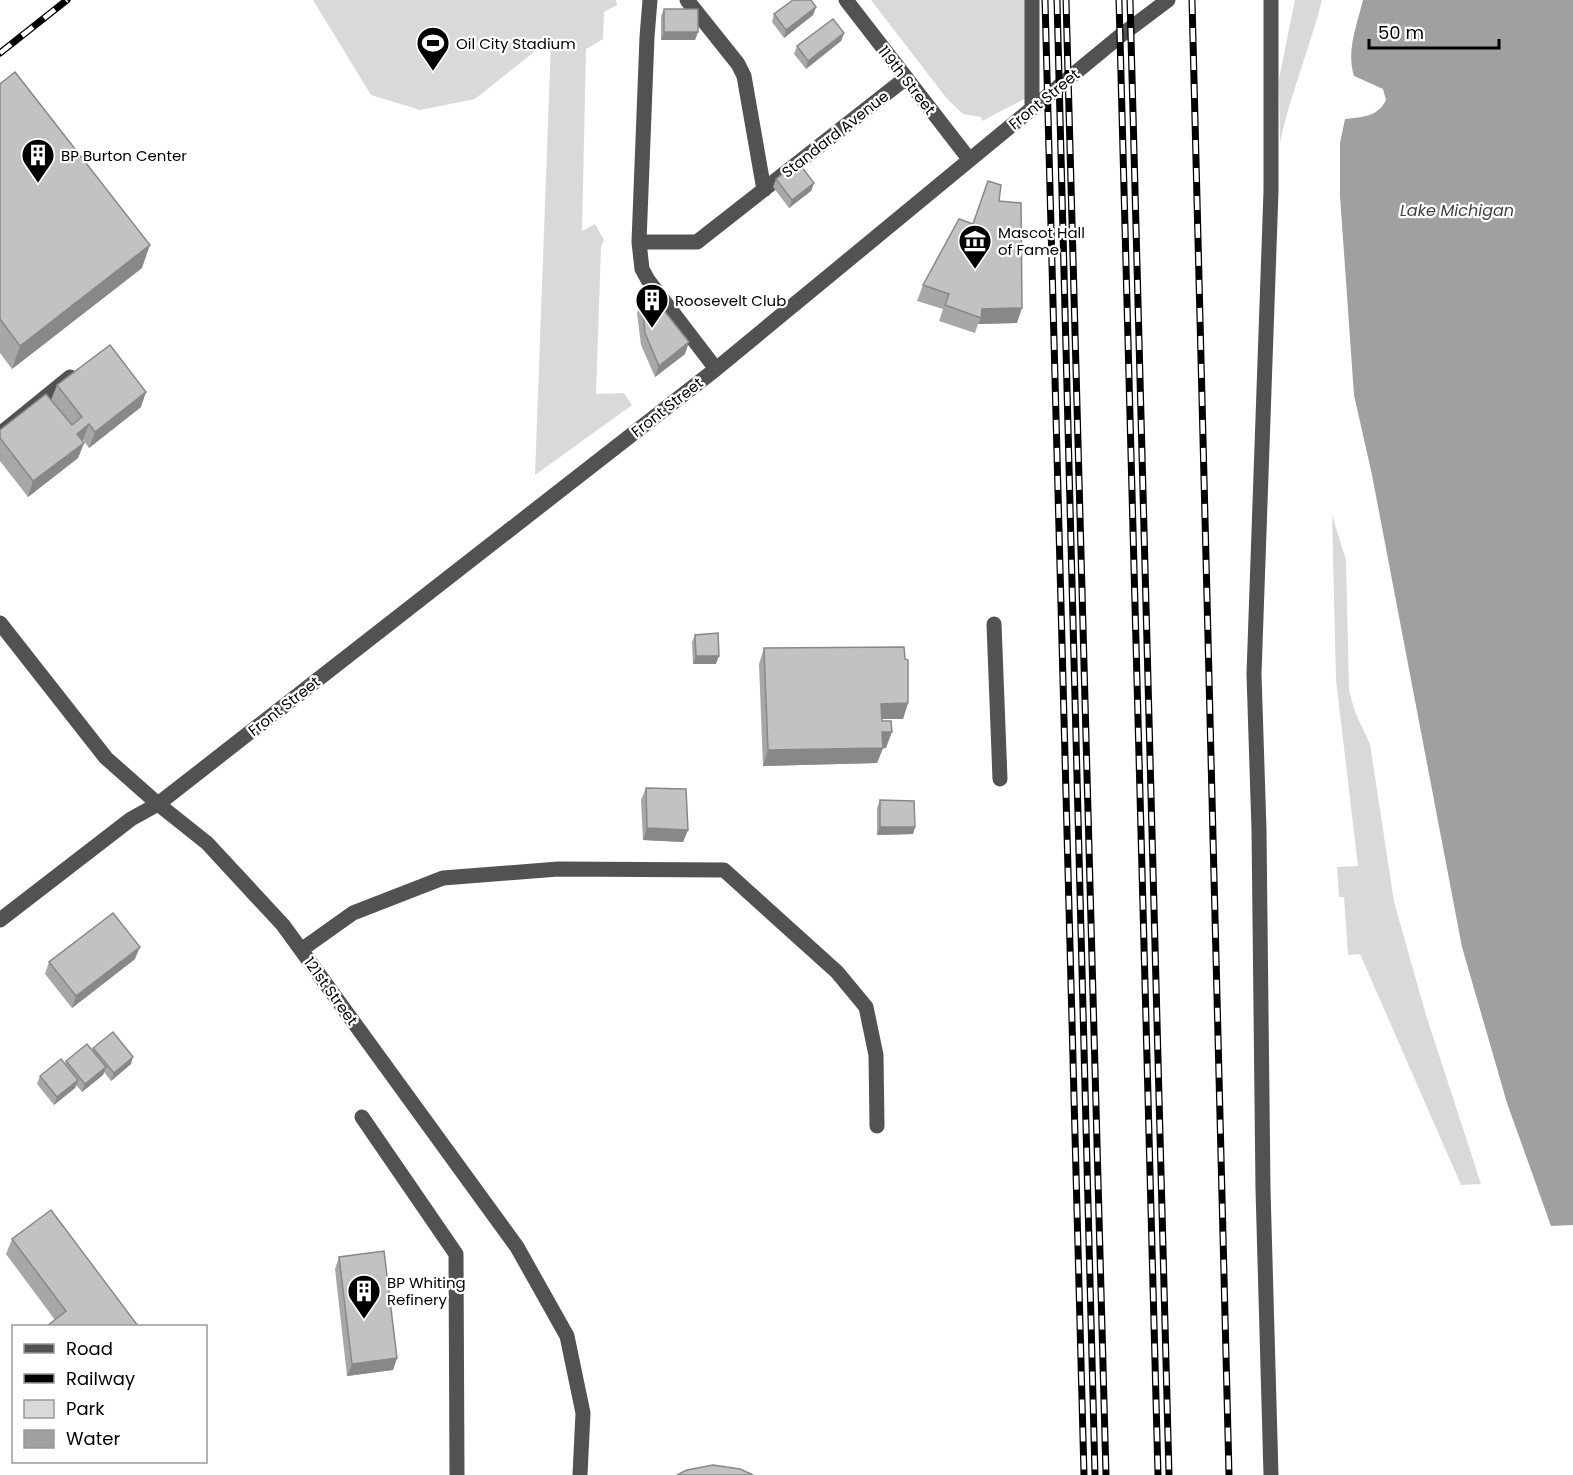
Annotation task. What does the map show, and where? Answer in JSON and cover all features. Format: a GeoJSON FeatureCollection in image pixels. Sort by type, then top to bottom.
{"type":"FeatureCollection","features":[{"type":"Feature","properties":{"kind":"street"},"geometry":{"type":"LineString","coordinates":[[650,0],[639,242],[642,270],[716,369]]}},
{"type":"Feature","properties":{"kind":"street"},"geometry":{"type":"LineString","coordinates":[[687,0],[738,64],[744,76],[764,190]]}},
{"type":"Feature","properties":{"kind":"street","name":"119th Street"},"geometry":{"type":"LineString","coordinates":[[846,0],[969,159]]}},
{"type":"Feature","properties":{"kind":"street"},"geometry":{"type":"LineString","coordinates":[[1032,0],[1032,108]]}},
{"type":"Feature","properties":{"kind":"street","name":"Front Street"},"geometry":{"type":"LineString","coordinates":[[0,920],[131,819],[158,804],[716,369],[969,159],[1120,36],[1168,0]]}},
{"type":"Feature","properties":{"kind":"street"},"geometry":{"type":"LineString","coordinates":[[1271,0],[1271,191],[1254,674],[1259,830],[1263,1189],[1271,1475]]}},
{"type":"Feature","properties":{"kind":"street","name":"Standard Avenue"},"geometry":{"type":"LineString","coordinates":[[639,242],[697,242],[906,78]]}},
{"type":"Feature","properties":{"kind":"street"},"geometry":{"type":"LineString","coordinates":[[0,434],[83,367]]}},
{"type":"Feature","properties":{"kind":"street","name":"121st Street"},"geometry":{"type":"LineString","coordinates":[[0,623],[106,758],[207,843],[283,925],[517,1246],[567,1336],[583,1413],[580,1475]]}},
{"type":"Feature","properties":{"kind":"street"},"geometry":{"type":"LineString","coordinates":[[994,624],[1000,779]]}},
{"type":"Feature","properties":{"kind":"street"},"geometry":{"type":"LineString","coordinates":[[301,950],[353,913],[443,878],[558,868],[724,870],[837,972],[866,1007],[876,1055],[877,1126]]}},
{"type":"Feature","properties":{"kind":"street"},"geometry":{"type":"LineString","coordinates":[[362,1117],[456,1254],[457,1475]]}},
{"type":"Feature","properties":{"kind":"green space"},"geometry":{"type":"Polygon","coordinates":[[[313,0],[616,0],[617,5],[604,12],[603,39],[586,49],[582,231],[595,224],[604,240],[601,247],[596,394],[624,393],[632,405],[535,475],[551,42],[539,48],[475,99],[420,110],[371,95],[313,0]]]}},
{"type":"Feature","properties":{"kind":"green space"},"geometry":{"type":"Polygon","coordinates":[[[871,0],[1025,0],[1028,97],[982,121],[981,117],[963,114],[948,100],[871,0]]]}},
{"type":"Feature","properties":{"kind":"green space"},"geometry":{"type":"Polygon","coordinates":[[[1295,0],[1322,0],[1280,143],[1279,79],[1295,0]]]}},
{"type":"Feature","properties":{"kind":"green space"},"geometry":{"type":"Polygon","coordinates":[[[1332,515],[1346,560],[1349,690],[1355,712],[1370,744],[1394,902],[1426,1015],[1481,1184],[1461,1185],[1360,954],[1348,955],[1344,897],[1339,897],[1337,867],[1358,866],[1336,680],[1332,515]]]}},
{"type":"Feature","properties":{"kind":"water","name":"Lake Michigan"},"geometry":{"type":"Polygon","coordinates":[[[1363,0],[1573,0],[1573,1225],[1551,1226],[1507,1103],[1462,947],[1372,475],[1354,395],[1340,196],[1340,143],[1345,119],[1374,113],[1383,106],[1386,100],[1383,89],[1354,76],[1352,48],[1363,0]]]}},
{"type":"Feature","properties":{"kind":"building"},"geometry":{"type":"Polygon","coordinates":[[[793,0],[811,0],[816,7],[786,30],[774,14],[793,0]]]}},
{"type":"Feature","properties":{"kind":"building"},"geometry":{"type":"Polygon","coordinates":[[[664,9],[698,9],[698,32],[664,32],[664,9]]]}},
{"type":"Feature","properties":{"kind":"building"},"geometry":{"type":"Polygon","coordinates":[[[833,19],[844,33],[808,61],[797,46],[833,19]]]}},
{"type":"Feature","properties":{"kind":"building","name":"BP Burton Center"},"geometry":{"type":"Polygon","coordinates":[[[15,72],[150,245],[20,346],[0,319],[0,84],[15,72]]]}},
{"type":"Feature","properties":{"kind":"building"},"geometry":{"type":"Polygon","coordinates":[[[798,162],[814,183],[792,200],[776,179],[798,162]]]}},
{"type":"Feature","properties":{"kind":"building","name":"Mascot Hall of Fame"},"geometry":{"type":"Polygon","coordinates":[[[988,181],[1001,185],[999,201],[1021,203],[1022,308],[982,309],[981,318],[945,305],[949,294],[923,285],[959,219],[973,224],[988,181]]]}},
{"type":"Feature","properties":{"kind":"building","name":"Roosevelt Club"},"geometry":{"type":"Polygon","coordinates":[[[651,294],[689,342],[659,366],[645,333],[642,301],[651,294]]]}},
{"type":"Feature","properties":{"kind":"building"},"geometry":{"type":"Polygon","coordinates":[[[110,345],[146,392],[95,432],[89,424],[77,434],[84,443],[33,481],[0,438],[0,430],[46,394],[72,425],[82,417],[57,385],[110,345]]]}},
{"type":"Feature","properties":{"kind":"building"},"geometry":{"type":"Polygon","coordinates":[[[718,633],[719,656],[696,656],[695,635],[718,633]]]}},
{"type":"Feature","properties":{"kind":"building"},"geometry":{"type":"Polygon","coordinates":[[[904,647],[905,659],[908,660],[908,703],[881,704],[882,721],[891,721],[892,732],[882,732],[883,748],[768,750],[764,648],[904,647]]]}},
{"type":"Feature","properties":{"kind":"building"},"geometry":{"type":"Polygon","coordinates":[[[646,788],[686,789],[688,830],[647,828],[646,788]]]}},
{"type":"Feature","properties":{"kind":"building"},"geometry":{"type":"Polygon","coordinates":[[[880,800],[914,801],[915,827],[880,827],[880,800]]]}},
{"type":"Feature","properties":{"kind":"building"},"geometry":{"type":"Polygon","coordinates":[[[113,913],[140,947],[76,996],[49,962],[113,913]]]}},
{"type":"Feature","properties":{"kind":"building"},"geometry":{"type":"Polygon","coordinates":[[[113,1032],[133,1057],[114,1073],[93,1048],[113,1032]]]}},
{"type":"Feature","properties":{"kind":"building"},"geometry":{"type":"Polygon","coordinates":[[[87,1044],[106,1067],[85,1084],[66,1061],[87,1044]]]}},
{"type":"Feature","properties":{"kind":"building"},"geometry":{"type":"Polygon","coordinates":[[[61,1059],[78,1080],[57,1097],[40,1076],[61,1059]]]}},
{"type":"Feature","properties":{"kind":"building"},"geometry":{"type":"Polygon","coordinates":[[[51,1210],[137,1325],[48,1325],[66,1311],[12,1239],[51,1210]]]}},
{"type":"Feature","properties":{"kind":"building","name":"BP Whiting Refinery"},"geometry":{"type":"Polygon","coordinates":[[[384,1251],[397,1358],[352,1364],[339,1257],[384,1251]]]}},
{"type":"Feature","properties":{"kind":"building"},"geometry":{"type":"Polygon","coordinates":[[[713,1465],[740,1469],[753,1475],[677,1475],[687,1470],[713,1465]]]}},
{"type":"Feature","properties":{"kind":"railway"},"geometry":{"type":"LineString","coordinates":[[0,53],[67,0]]}},
{"type":"Feature","properties":{"kind":"railway"},"geometry":{"type":"LineString","coordinates":[[1045,0],[1084,1475]]}},
{"type":"Feature","properties":{"kind":"railway"},"geometry":{"type":"LineString","coordinates":[[1057,0],[1095,1475]]}},
{"type":"Feature","properties":{"kind":"railway"},"geometry":{"type":"LineString","coordinates":[[1066,0],[1106,1475]]}},
{"type":"Feature","properties":{"kind":"railway"},"geometry":{"type":"LineString","coordinates":[[1119,0],[1158,1475]]}},
{"type":"Feature","properties":{"kind":"railway"},"geometry":{"type":"LineString","coordinates":[[1130,0],[1169,1475]]}},
{"type":"Feature","properties":{"kind":"railway"},"geometry":{"type":"LineString","coordinates":[[1192,0],[1229,1475]]}},
{"type":"Feature","properties":{"kind":"place","name":"Oil City Stadium"},"geometry":{"type":"Point","coordinates":[433,72]}},
{"type":"Feature","properties":{"kind":"place","name":"BP Burton Center"},"geometry":{"type":"Point","coordinates":[38,184]}},
{"type":"Feature","properties":{"kind":"place","name":"Mascot Hall of Fame"},"geometry":{"type":"Point","coordinates":[975,270]}},
{"type":"Feature","properties":{"kind":"place","name":"Roosevelt Club"},"geometry":{"type":"Point","coordinates":[652,329]}},
{"type":"Feature","properties":{"kind":"place","name":"BP Whiting Refinery"},"geometry":{"type":"Point","coordinates":[364,1320]}}]}
